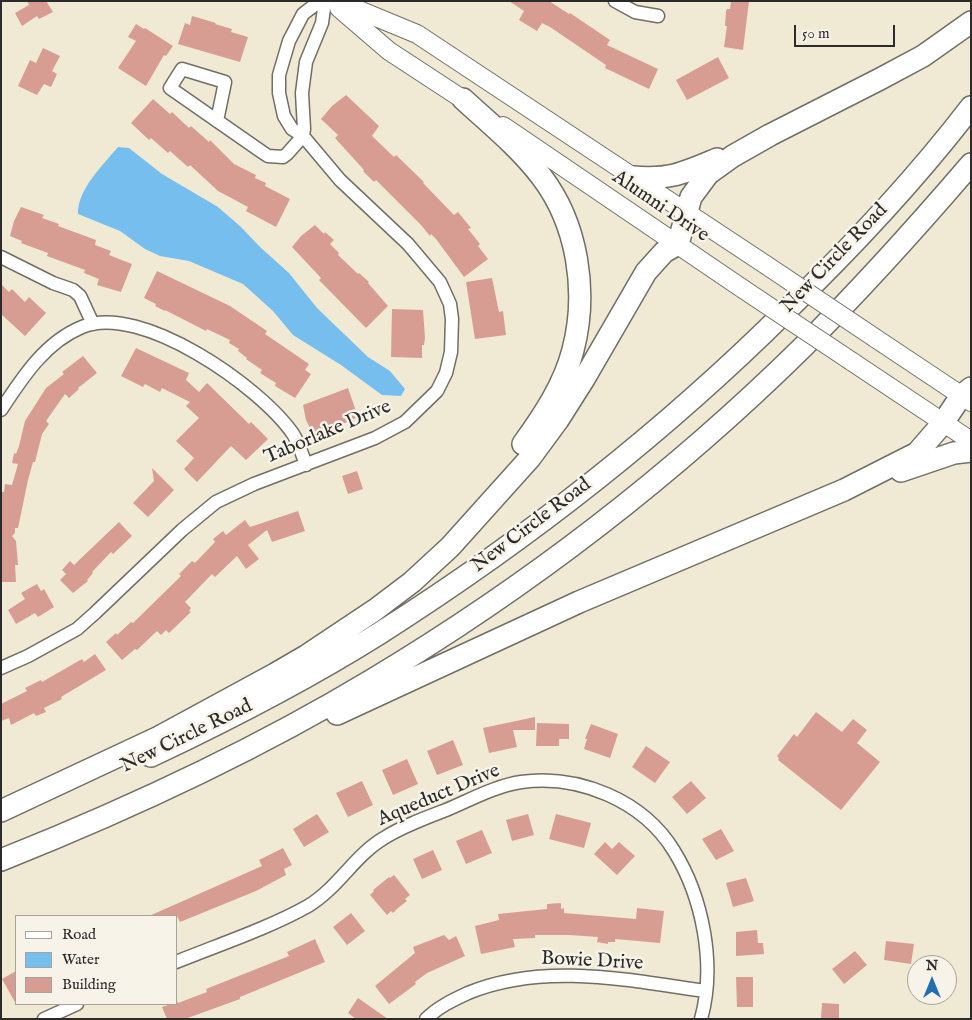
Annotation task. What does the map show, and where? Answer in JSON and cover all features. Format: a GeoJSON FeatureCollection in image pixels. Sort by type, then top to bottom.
{"type":"FeatureCollection","features":[{"type":"Feature","properties":{"kind":"highway"},"geometry":{"type":"LineString","coordinates":[[633,177],[656,179],[669,177],[697,168],[754,143],[923,56],[971,22]]}},
{"type":"Feature","properties":{"kind":"highway"},"geometry":{"type":"LineString","coordinates":[[397,594],[477,504],[538,423],[557,391],[566,370],[573,350],[580,308],[577,258],[564,216],[556,200],[542,177],[527,159],[463,99]]}},
{"type":"Feature","properties":{"kind":"highway","name":"New Circle Road"},"geometry":{"type":"LineString","coordinates":[[1,821],[171,747],[312,672],[385,629],[529,532],[658,429],[763,334],[823,276],[876,219],[971,107]]}},
{"type":"Feature","properties":{"kind":"highway"},"geometry":{"type":"LineString","coordinates":[[1,812],[159,737],[275,674],[322,646],[412,582],[450,547],[530,458],[558,420],[584,380],[646,272],[664,252],[678,244],[691,197],[708,174],[732,156],[754,143]]}},
{"type":"Feature","properties":{"kind":"highway","name":"New Circle Road"},"geometry":{"type":"LineString","coordinates":[[1,860],[69,833],[223,762],[374,679],[494,602],[616,511],[731,414],[802,348],[888,258],[971,164]]}},
{"type":"Feature","properties":{"kind":"highway"},"geometry":{"type":"LineString","coordinates":[[184,781],[246,756],[579,602],[844,490],[917,453],[967,395]]}},
{"type":"Feature","properties":{"kind":"highway"},"geometry":{"type":"LineString","coordinates":[[844,490],[954,453],[971,450]]}},
{"type":"Feature","properties":{"kind":"main road","name":"Alumni Drive"},"geometry":{"type":"LineString","coordinates":[[331,1],[390,51],[971,441]]}},
{"type":"Feature","properties":{"kind":"main road","name":"Alumni Drive"},"geometry":{"type":"LineString","coordinates":[[336,1],[417,34],[875,338],[967,395]]}},
{"type":"Feature","properties":{"kind":"street","name":"Taborlake Drive"},"geometry":{"type":"LineString","coordinates":[[2,665],[42,649],[77,629],[182,530],[216,502],[254,484],[375,438],[405,422],[437,391],[450,362],[453,334],[450,304],[446,292],[429,268],[408,244],[340,180],[303,136],[292,129],[284,116],[279,92],[279,75],[289,42],[303,14],[320,1]]}},
{"type":"Feature","properties":{"kind":"street"},"geometry":{"type":"LineString","coordinates":[[217,121],[225,82],[182,69],[170,88],[217,121],[268,156],[278,157],[287,154],[303,136],[302,93],[306,62],[322,23],[325,1]]}},
{"type":"Feature","properties":{"kind":"street"},"geometry":{"type":"LineString","coordinates":[[615,1],[636,12],[658,16]]}},
{"type":"Feature","properties":{"kind":"street"},"geometry":{"type":"LineString","coordinates":[[279,92],[302,93]]}},
{"type":"Feature","properties":{"kind":"street"},"geometry":{"type":"LineString","coordinates":[[1,257],[53,283],[73,290],[83,301],[93,324]]}},
{"type":"Feature","properties":{"kind":"street"},"geometry":{"type":"LineString","coordinates":[[1,410],[41,356],[70,333],[82,326],[110,322],[139,327],[172,341],[210,361],[244,384],[286,425],[300,447],[306,465]]}},
{"type":"Feature","properties":{"kind":"street","name":"Aqueduct Drive"},"geometry":{"type":"LineString","coordinates":[[178,961],[282,919],[309,905],[324,894],[369,849],[384,838],[407,826],[500,788],[520,782],[561,781],[588,787],[615,798],[636,811],[670,843],[683,866],[700,913],[705,937],[705,991],[701,1019]]}},
{"type":"Feature","properties":{"kind":"street","name":"Bowie Drive"},"geometry":{"type":"LineString","coordinates":[[426,1019],[452,1000],[481,988],[512,980],[564,976],[705,991]]}},
{"type":"Feature","properties":{"kind":"street"},"geometry":{"type":"LineString","coordinates":[[44,1019],[75,1005]]}},
{"type":"Feature","properties":{"kind":"water"},"geometry":{"type":"Polygon","coordinates":[[[118,147],[129,148],[162,174],[218,207],[241,227],[289,273],[317,308],[368,357],[390,371],[405,389],[401,396],[382,395],[341,365],[293,335],[273,311],[243,284],[189,261],[160,256],[145,249],[120,231],[78,214],[79,205],[86,187],[118,147]]]}},
{"type":"Feature","properties":{"kind":"building"},"geometry":{"type":"Polygon","coordinates":[[[27,1],[46,1],[53,12],[39,19],[37,16],[22,26],[15,13],[29,5],[27,1]]]}},
{"type":"Feature","properties":{"kind":"building"},"geometry":{"type":"Polygon","coordinates":[[[509,1],[549,1],[570,13],[610,40],[607,45],[658,69],[649,89],[605,68],[606,65],[550,27],[542,23],[537,31],[519,20],[524,11],[509,1]]]}},
{"type":"Feature","properties":{"kind":"building"},"geometry":{"type":"Polygon","coordinates":[[[731,1],[749,1],[743,50],[724,47],[727,26],[725,26],[726,11],[730,9],[731,1]]]}},
{"type":"Feature","properties":{"kind":"building"},"geometry":{"type":"Polygon","coordinates":[[[192,16],[232,29],[231,32],[248,37],[240,62],[178,44],[185,23],[190,25],[192,16]]]}},
{"type":"Feature","properties":{"kind":"building"},"geometry":{"type":"Polygon","coordinates":[[[136,24],[173,46],[166,56],[164,55],[146,86],[118,68],[136,41],[128,37],[136,24]]]}},
{"type":"Feature","properties":{"kind":"building"},"geometry":{"type":"Polygon","coordinates":[[[43,48],[60,56],[52,71],[57,74],[51,87],[44,84],[37,95],[18,86],[30,60],[36,63],[43,48]]]}},
{"type":"Feature","properties":{"kind":"building"},"geometry":{"type":"Polygon","coordinates":[[[718,57],[729,78],[687,100],[676,80],[718,57]]]}},
{"type":"Feature","properties":{"kind":"building"},"geometry":{"type":"Polygon","coordinates":[[[346,95],[379,126],[372,136],[394,157],[396,155],[454,215],[458,212],[471,228],[468,229],[480,244],[478,246],[488,259],[464,277],[436,239],[431,234],[430,236],[376,180],[374,182],[363,171],[335,138],[338,135],[321,119],[332,106],[346,95]]]}},
{"type":"Feature","properties":{"kind":"building"},"geometry":{"type":"Polygon","coordinates":[[[153,99],[170,114],[172,112],[189,128],[191,126],[209,142],[210,140],[234,164],[256,175],[255,178],[266,183],[265,186],[290,199],[276,227],[246,211],[248,207],[218,191],[190,165],[188,167],[151,138],[149,140],[131,123],[153,99]]]}},
{"type":"Feature","properties":{"kind":"building"},"geometry":{"type":"Polygon","coordinates":[[[21,207],[44,215],[42,218],[59,224],[58,226],[96,240],[95,245],[111,251],[109,255],[132,264],[121,292],[97,285],[99,279],[84,273],[85,270],[47,256],[48,253],[21,243],[22,241],[10,236],[14,221],[21,207]]]}},
{"type":"Feature","properties":{"kind":"building"},"geometry":{"type":"Polygon","coordinates":[[[315,225],[334,240],[330,244],[339,253],[338,255],[369,282],[388,306],[366,328],[319,280],[321,278],[292,247],[301,236],[315,225]]]}},
{"type":"Feature","properties":{"kind":"building"},"geometry":{"type":"Polygon","coordinates":[[[157,271],[230,306],[267,331],[265,334],[309,364],[305,370],[311,374],[295,398],[275,386],[276,383],[260,373],[262,370],[246,359],[238,351],[239,349],[229,343],[230,340],[207,329],[206,331],[165,311],[144,298],[157,271]]]}},
{"type":"Feature","properties":{"kind":"building"},"geometry":{"type":"Polygon","coordinates":[[[492,278],[499,312],[503,311],[506,335],[475,339],[466,282],[492,278]]]}},
{"type":"Feature","properties":{"kind":"building"},"geometry":{"type":"Polygon","coordinates":[[[1,284],[9,292],[12,289],[25,302],[29,297],[46,313],[25,336],[1,314],[1,284]]]}},
{"type":"Feature","properties":{"kind":"building"},"geometry":{"type":"Polygon","coordinates":[[[392,309],[423,310],[425,338],[424,345],[422,345],[422,358],[391,357],[392,309]]]}},
{"type":"Feature","properties":{"kind":"building"},"geometry":{"type":"Polygon","coordinates":[[[136,348],[189,373],[186,380],[199,392],[207,383],[249,424],[251,422],[268,439],[246,460],[231,446],[197,482],[184,469],[194,458],[176,441],[199,418],[186,406],[190,402],[162,388],[160,392],[145,384],[143,387],[121,376],[136,348]]]}},
{"type":"Feature","properties":{"kind":"building"},"geometry":{"type":"Polygon","coordinates":[[[83,356],[97,373],[69,398],[65,394],[46,421],[49,424],[42,434],[28,480],[18,528],[15,528],[15,533],[12,536],[16,541],[18,565],[15,565],[16,582],[1,582],[1,492],[4,492],[5,484],[12,485],[18,464],[12,463],[14,453],[16,454],[19,446],[25,421],[46,388],[64,374],[62,372],[83,356]]]}},
{"type":"Feature","properties":{"kind":"building"},"geometry":{"type":"Polygon","coordinates":[[[348,388],[358,417],[327,431],[326,429],[313,434],[306,420],[303,405],[348,388]]]}},
{"type":"Feature","properties":{"kind":"building"},"geometry":{"type":"Polygon","coordinates":[[[152,468],[174,490],[148,517],[133,503],[154,481],[152,468]]]}},
{"type":"Feature","properties":{"kind":"building"},"geometry":{"type":"Polygon","coordinates":[[[357,471],[363,489],[348,494],[342,476],[357,471]]]}},
{"type":"Feature","properties":{"kind":"building"},"geometry":{"type":"Polygon","coordinates":[[[298,511],[305,531],[272,542],[267,530],[248,545],[259,559],[246,569],[237,556],[215,577],[212,574],[185,602],[191,608],[189,611],[191,612],[169,633],[166,630],[161,635],[157,631],[137,650],[135,649],[122,660],[106,642],[131,622],[133,623],[181,576],[179,574],[192,561],[195,563],[215,542],[213,539],[223,531],[226,535],[245,520],[250,527],[298,511]]]}},
{"type":"Feature","properties":{"kind":"building"},"geometry":{"type":"Polygon","coordinates":[[[119,522],[132,536],[113,554],[111,552],[92,572],[88,581],[73,593],[60,580],[66,574],[62,570],[70,561],[74,565],[119,522]]]}},
{"type":"Feature","properties":{"kind":"building"},"geometry":{"type":"Polygon","coordinates":[[[37,584],[41,591],[44,589],[54,607],[38,617],[35,613],[16,624],[8,610],[25,599],[21,593],[37,584]]]}},
{"type":"Feature","properties":{"kind":"building"},"geometry":{"type":"Polygon","coordinates":[[[95,654],[106,670],[61,697],[62,699],[44,708],[46,712],[36,716],[34,713],[11,725],[9,718],[1,721],[1,704],[27,691],[25,688],[41,680],[42,682],[82,659],[84,662],[95,654]]]}},
{"type":"Feature","properties":{"kind":"building"},"geometry":{"type":"Polygon","coordinates":[[[816,712],[842,732],[853,719],[867,730],[857,743],[880,762],[841,810],[778,760],[777,756],[794,734],[797,737],[816,712]]]}},
{"type":"Feature","properties":{"kind":"building"},"geometry":{"type":"Polygon","coordinates":[[[535,717],[535,730],[513,730],[517,747],[489,753],[483,728],[535,717]]]}},
{"type":"Feature","properties":{"kind":"building"},"geometry":{"type":"Polygon","coordinates":[[[537,723],[569,724],[569,739],[559,739],[559,746],[536,746],[537,723]]]}},
{"type":"Feature","properties":{"kind":"building"},"geometry":{"type":"Polygon","coordinates":[[[591,724],[618,734],[610,758],[584,749],[587,739],[585,739],[591,724]]]}},
{"type":"Feature","properties":{"kind":"building"},"geometry":{"type":"Polygon","coordinates":[[[453,740],[463,765],[437,775],[427,751],[453,740]]]}},
{"type":"Feature","properties":{"kind":"building"},"geometry":{"type":"Polygon","coordinates":[[[646,746],[670,762],[655,783],[632,767],[646,746]]]}},
{"type":"Feature","properties":{"kind":"building"},"geometry":{"type":"Polygon","coordinates":[[[407,759],[418,784],[393,795],[382,770],[407,759]]]}},
{"type":"Feature","properties":{"kind":"building"},"geometry":{"type":"Polygon","coordinates":[[[362,781],[373,805],[348,817],[336,793],[362,781]]]}},
{"type":"Feature","properties":{"kind":"building"},"geometry":{"type":"Polygon","coordinates":[[[691,781],[706,798],[687,814],[672,797],[691,781]]]}},
{"type":"Feature","properties":{"kind":"building"},"geometry":{"type":"Polygon","coordinates":[[[317,814],[329,832],[304,847],[293,829],[317,814]]]}},
{"type":"Feature","properties":{"kind":"building"},"geometry":{"type":"Polygon","coordinates":[[[528,814],[534,835],[512,841],[506,820],[528,814]]]}},
{"type":"Feature","properties":{"kind":"building"},"geometry":{"type":"Polygon","coordinates":[[[556,814],[591,823],[584,848],[549,839],[556,814]]]}},
{"type":"Feature","properties":{"kind":"building"},"geometry":{"type":"Polygon","coordinates":[[[721,829],[734,851],[716,860],[702,839],[721,829]]]}},
{"type":"Feature","properties":{"kind":"building"},"geometry":{"type":"Polygon","coordinates":[[[482,830],[492,853],[466,864],[456,841],[482,830]]]}},
{"type":"Feature","properties":{"kind":"building"},"geometry":{"type":"Polygon","coordinates":[[[605,842],[612,849],[619,842],[635,856],[617,875],[594,854],[605,842]]]}},
{"type":"Feature","properties":{"kind":"building"},"geometry":{"type":"Polygon","coordinates":[[[283,848],[292,865],[284,869],[286,875],[256,891],[180,922],[178,915],[151,915],[262,866],[259,860],[283,848]]]}},
{"type":"Feature","properties":{"kind":"building"},"geometry":{"type":"Polygon","coordinates":[[[433,850],[442,870],[422,879],[413,859],[433,850]]]}},
{"type":"Feature","properties":{"kind":"building"},"geometry":{"type":"Polygon","coordinates":[[[394,875],[410,895],[405,899],[407,901],[393,913],[391,911],[387,915],[370,895],[373,890],[394,875]]]}},
{"type":"Feature","properties":{"kind":"building"},"geometry":{"type":"Polygon","coordinates":[[[746,878],[754,901],[733,907],[726,883],[746,878]]]}},
{"type":"Feature","properties":{"kind":"building"},"geometry":{"type":"Polygon","coordinates":[[[561,903],[561,909],[564,908],[564,913],[636,919],[637,908],[664,911],[660,943],[615,939],[615,942],[608,942],[608,944],[597,942],[598,937],[535,935],[535,938],[513,939],[515,947],[481,954],[475,926],[499,920],[498,914],[547,909],[547,904],[561,903]]]}},
{"type":"Feature","properties":{"kind":"building"},"geometry":{"type":"Polygon","coordinates":[[[351,913],[365,931],[347,945],[333,927],[351,913]]]}},
{"type":"Feature","properties":{"kind":"building"},"geometry":{"type":"Polygon","coordinates":[[[757,930],[758,943],[763,943],[764,954],[736,956],[736,932],[757,930]]]}},
{"type":"Feature","properties":{"kind":"building"},"geometry":{"type":"Polygon","coordinates":[[[444,935],[449,940],[456,936],[465,956],[427,973],[415,982],[416,984],[389,1004],[375,986],[415,953],[413,947],[444,935]]]}},
{"type":"Feature","properties":{"kind":"building"},"geometry":{"type":"Polygon","coordinates":[[[315,939],[325,962],[240,997],[240,999],[185,1019],[167,1019],[162,1007],[178,1005],[178,1003],[207,992],[206,989],[289,956],[287,952],[315,939]]]}},
{"type":"Feature","properties":{"kind":"building"},"geometry":{"type":"Polygon","coordinates":[[[886,941],[914,944],[912,955],[907,955],[907,963],[884,960],[886,941]]]}},
{"type":"Feature","properties":{"kind":"building"},"geometry":{"type":"Polygon","coordinates":[[[855,951],[867,965],[844,984],[832,969],[855,951]]]}},
{"type":"Feature","properties":{"kind":"building"},"geometry":{"type":"Polygon","coordinates":[[[15,972],[15,1002],[2,979],[15,972]]]}},
{"type":"Feature","properties":{"kind":"building"},"geometry":{"type":"Polygon","coordinates":[[[736,977],[753,977],[753,1007],[737,1007],[736,977]]]}},
{"type":"Feature","properties":{"kind":"building"},"geometry":{"type":"Polygon","coordinates":[[[358,998],[388,1019],[356,1019],[348,1013],[358,998]]]}},
{"type":"Feature","properties":{"kind":"building"},"geometry":{"type":"Polygon","coordinates":[[[822,1003],[839,1004],[839,1019],[821,1019],[822,1003]]]}}]}
